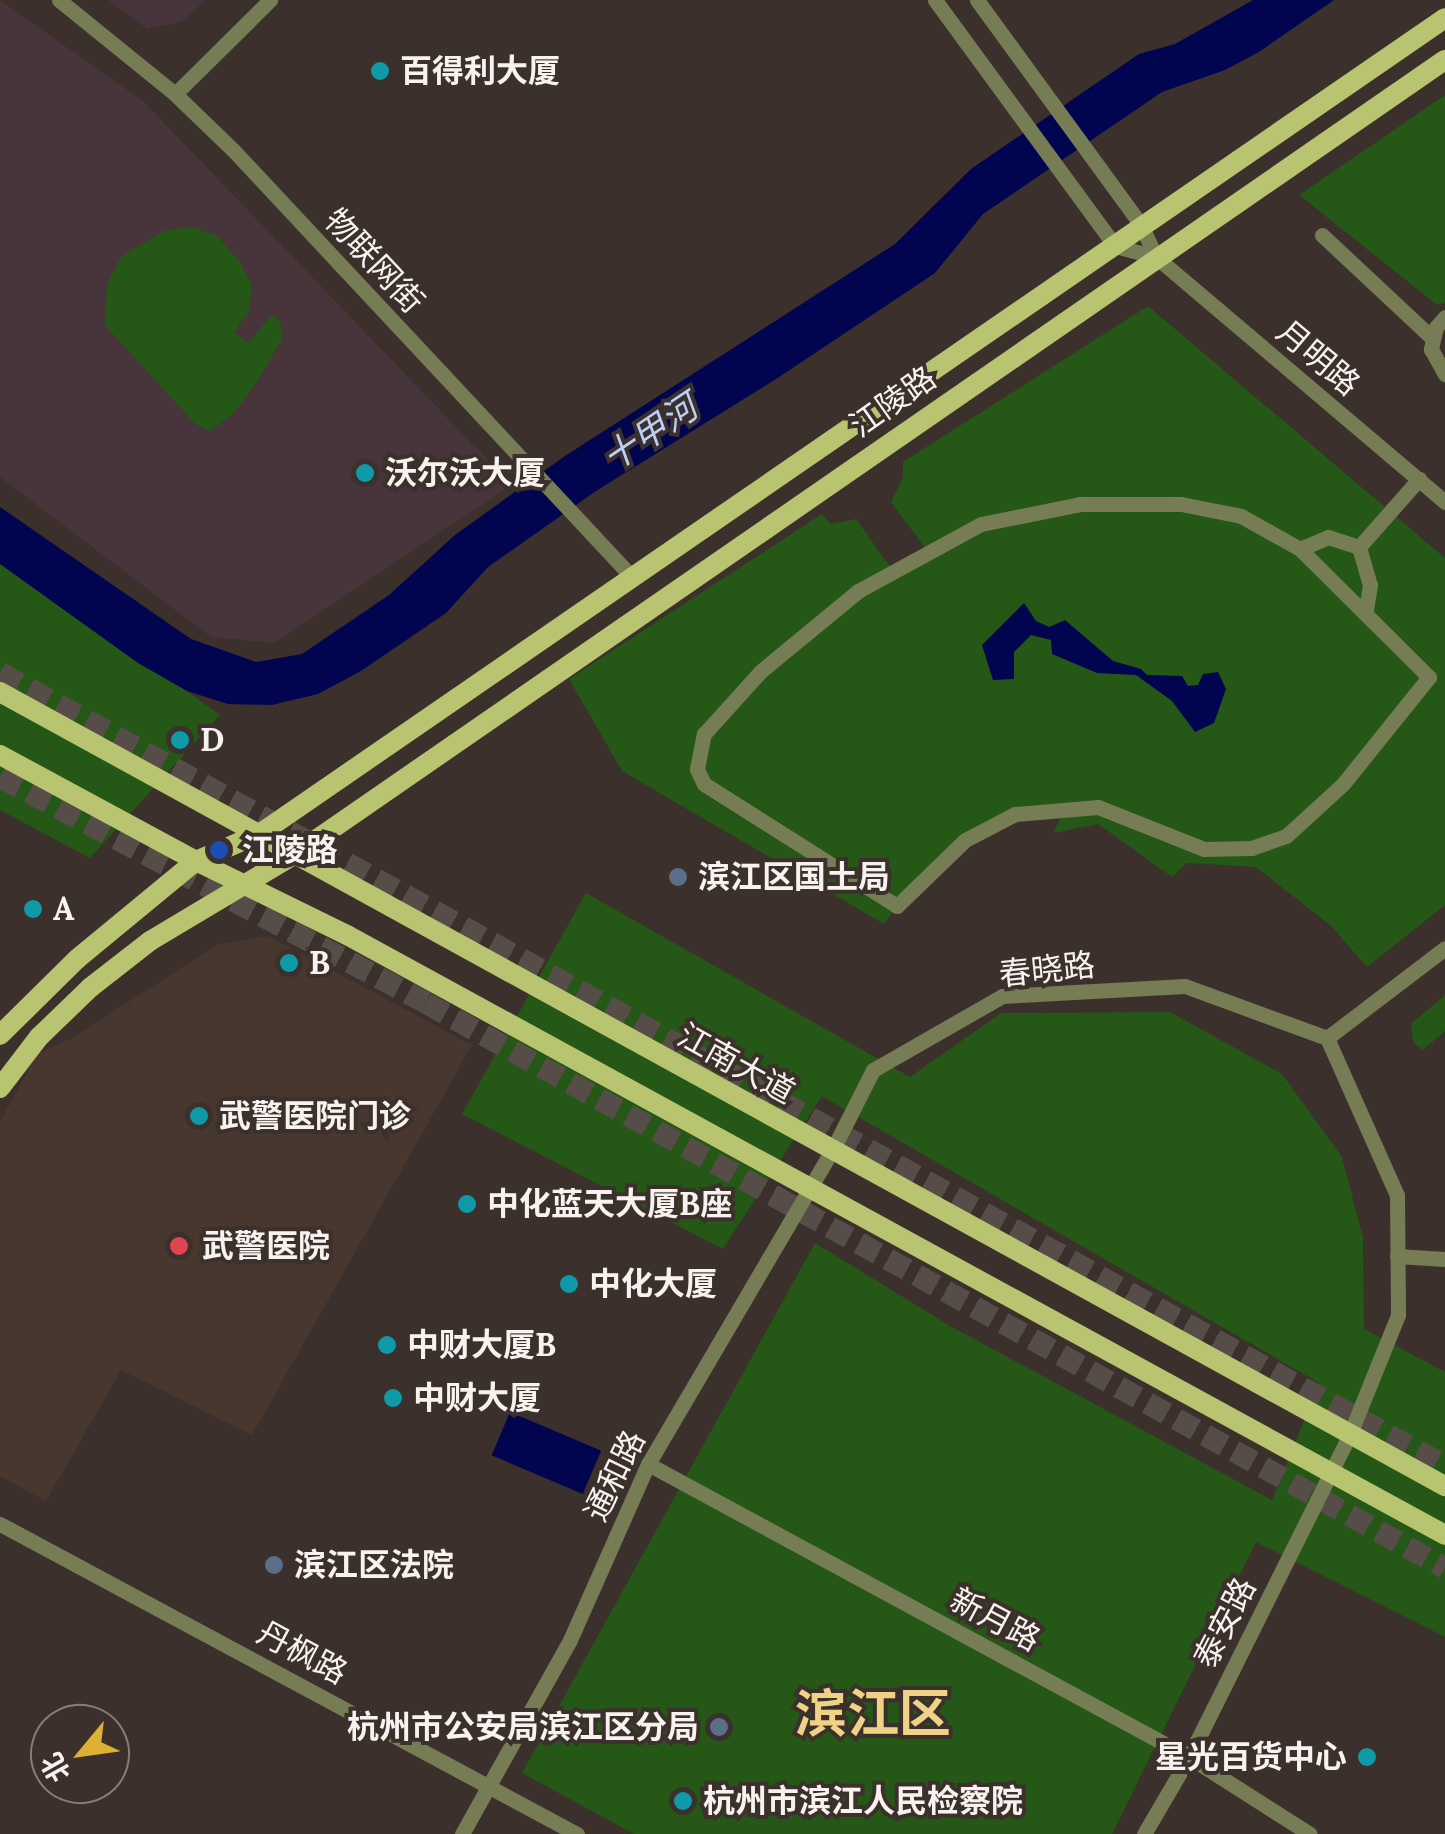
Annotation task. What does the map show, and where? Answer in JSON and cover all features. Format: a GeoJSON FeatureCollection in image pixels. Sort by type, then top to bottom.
{"type":"FeatureCollection","features":[{"type":"Feature","properties":{"kind":"main road","name":"江陵路"},"geometry":{"type":"LineString","coordinates":[[0,1035],[76,959],[196,862],[261,834],[1445,18]]}},
{"type":"Feature","properties":{"kind":"main road","name":"江陵路"},"geometry":{"type":"LineString","coordinates":[[0,1088],[39,1038],[90,986],[150,941],[296,852],[1445,60]]}},
{"type":"Feature","properties":{"kind":"main road","name":"江南大道"},"geometry":{"type":"LineString","coordinates":[[0,692],[1445,1486]]}},
{"type":"Feature","properties":{"kind":"main road"},"geometry":{"type":"LineString","coordinates":[[0,755],[809,1186],[1445,1535]]}},
{"type":"Feature","properties":{"kind":"street","name":"物联网街"},"geometry":{"type":"LineString","coordinates":[[60,0],[175,94],[633,578]]}},
{"type":"Feature","properties":{"kind":"street"},"geometry":{"type":"LineString","coordinates":[[175,94],[270,0]]}},
{"type":"Feature","properties":{"kind":"street"},"geometry":{"type":"LineString","coordinates":[[935,0],[1116,246]]}},
{"type":"Feature","properties":{"kind":"street","name":"月明路"},"geometry":{"type":"LineString","coordinates":[[977,0],[1141,225],[1156,257],[1445,502]]}},
{"type":"Feature","properties":{"kind":"street"},"geometry":{"type":"LineString","coordinates":[[1322,234],[1432,337]]}},
{"type":"Feature","properties":{"kind":"street","name":"月明路"},"geometry":{"type":"LineString","coordinates":[[1116,246],[1156,257]]}},
{"type":"Feature","properties":{"kind":"street"},"geometry":{"type":"LineString","coordinates":[[1445,317],[1432,337],[1434,361],[1445,374]]}},
{"type":"Feature","properties":{"kind":"street"},"geometry":{"type":"LineString","coordinates":[[1359,547],[1419,479]]}},
{"type":"Feature","properties":{"kind":"street"},"geometry":{"type":"LineString","coordinates":[[1080,504],[1182,504],[1242,516],[1300,549],[1366,611],[1429,677],[1343,784],[1286,836],[1252,848],[1204,849],[1098,807],[1015,814],[965,840],[897,906],[704,784],[697,769],[704,734],[761,672],[858,591],[981,524],[1080,504]]}},
{"type":"Feature","properties":{"kind":"street"},"geometry":{"type":"LineString","coordinates":[[1300,549],[1328,537],[1359,547]]}},
{"type":"Feature","properties":{"kind":"street"},"geometry":{"type":"LineString","coordinates":[[1359,547],[1370,585],[1366,611]]}},
{"type":"Feature","properties":{"kind":"street"},"geometry":{"type":"LineString","coordinates":[[1350,1434],[1398,1315],[1397,1195],[1327,1038],[1445,948]]}},
{"type":"Feature","properties":{"kind":"street","name":"春晓路"},"geometry":{"type":"LineString","coordinates":[[832,1151],[872,1070],[1002,996],[1185,986],[1327,1038]]}},
{"type":"Feature","properties":{"kind":"street","name":"通和路"},"geometry":{"type":"LineString","coordinates":[[462,1834],[570,1640],[648,1464],[832,1151]]}},
{"type":"Feature","properties":{"kind":"street"},"geometry":{"type":"LineString","coordinates":[[1398,1256],[1445,1259]]}},
{"type":"Feature","properties":{"kind":"street","name":"泰安路"},"geometry":{"type":"LineString","coordinates":[[1144,1834],[1189,1756],[1350,1434]]}},
{"type":"Feature","properties":{"kind":"street","name":"新月路"},"geometry":{"type":"LineString","coordinates":[[648,1464],[1189,1756],[1310,1834]]}},
{"type":"Feature","properties":{"kind":"street","name":"丹枫路"},"geometry":{"type":"LineString","coordinates":[[0,1524],[577,1834]]}},
{"type":"Feature","properties":{"kind":"shaded area"},"geometry":{"type":"Polygon","coordinates":[[[0,0],[143,101],[512,485],[274,643],[211,637],[0,477],[0,0]]]}},
{"type":"Feature","properties":{"kind":"shaded area"},"geometry":{"type":"Polygon","coordinates":[[[108,0],[206,0],[181,22],[147,29],[108,0]]]}},
{"type":"Feature","properties":{"kind":"shaded area","name":"武警医院"},"geometry":{"type":"Polygon","coordinates":[[[268,936],[472,1045],[252,1435],[121,1370],[46,1501],[0,1476],[0,1122],[37,1054],[70,1039],[219,944],[268,936]]]}},
{"type":"Feature","properties":{"kind":"green space"},"geometry":{"type":"Polygon","coordinates":[[[1445,95],[1445,303],[1437,305],[1299,195],[1445,95]]]}},
{"type":"Feature","properties":{"kind":"green space"},"geometry":{"type":"Polygon","coordinates":[[[191,227],[216,235],[240,262],[252,286],[249,311],[234,332],[249,343],[271,315],[280,320],[282,339],[233,414],[211,431],[196,425],[105,325],[107,284],[121,257],[163,231],[191,227]]]}},
{"type":"Feature","properties":{"kind":"green space"},"geometry":{"type":"Polygon","coordinates":[[[1148,306],[1445,558],[1445,905],[1367,967],[1331,926],[1256,867],[1187,863],[1172,877],[1098,824],[1053,833],[1064,811],[1015,814],[965,840],[897,906],[884,924],[622,771],[569,679],[822,514],[831,524],[856,519],[893,571],[928,552],[891,502],[903,477],[903,462],[1148,306]]]}},
{"type":"Feature","properties":{"kind":"green space"},"geometry":{"type":"Polygon","coordinates":[[[0,556],[220,715],[90,858],[0,810],[0,556]]]}},
{"type":"Feature","properties":{"kind":"green space"},"geometry":{"type":"Polygon","coordinates":[[[586,893],[910,1077],[1001,1013],[1170,1012],[1282,1074],[1342,1157],[1363,1238],[1364,1329],[1445,1372],[1445,1637],[1256,1542],[1112,1834],[634,1834],[522,1773],[815,1243],[952,1327],[1272,1500],[1319,1383],[822,1096],[723,1249],[462,1114],[586,893]]]}},
{"type":"Feature","properties":{"kind":"green space"},"geometry":{"type":"Polygon","coordinates":[[[1445,995],[1445,1031],[1423,1050],[1413,1042],[1411,1024],[1445,995]]]}},
{"type":"Feature","properties":{"kind":"water","name":"十甲河"},"geometry":{"type":"Polygon","coordinates":[[[1253,0],[1334,0],[1259,52],[1225,70],[1162,92],[983,214],[935,273],[776,379],[596,491],[488,567],[446,613],[361,671],[318,694],[272,705],[228,704],[187,691],[138,663],[0,564],[0,507],[191,639],[256,662],[302,654],[389,595],[455,535],[565,456],[895,244],[971,169],[1139,54],[1175,44],[1253,0]]]}},
{"type":"Feature","properties":{"kind":"water"},"geometry":{"type":"Polygon","coordinates":[[[1024,603],[1036,621],[1049,627],[1065,620],[1113,661],[1141,669],[1147,675],[1182,676],[1188,686],[1198,685],[1203,674],[1218,672],[1226,689],[1214,723],[1195,732],[1172,701],[1136,675],[1097,673],[1052,654],[1051,640],[1031,635],[1014,652],[1014,679],[993,680],[982,645],[1024,603]]]}},
{"type":"Feature","properties":{"kind":"water"},"geometry":{"type":"Polygon","coordinates":[[[510,1412],[601,1451],[583,1494],[492,1455],[510,1412]]]}},
{"type":"Feature","properties":{"kind":"tunnel"},"geometry":{"type":"LineString","coordinates":[[0,673],[1445,1466]]}},
{"type":"Feature","properties":{"kind":"tunnel"},"geometry":{"type":"LineString","coordinates":[[0,777],[426,1003],[1445,1568]]}},
{"type":"Feature","properties":{"kind":"place","name":"百得利大厦"},"geometry":{"type":"Point","coordinates":[380,71]}},
{"type":"Feature","properties":{"kind":"place","name":"沃尔沃大厦"},"geometry":{"type":"Point","coordinates":[365,473]}},
{"type":"Feature","properties":{"kind":"place","name":"D"},"geometry":{"type":"Point","coordinates":[180,740]}},
{"type":"Feature","properties":{"kind":"place","name":"江陵路"},"geometry":{"type":"Point","coordinates":[219,850]}},
{"type":"Feature","properties":{"kind":"place","name":"滨江区国土局"},"geometry":{"type":"Point","coordinates":[678,877]}},
{"type":"Feature","properties":{"kind":"place","name":"A"},"geometry":{"type":"Point","coordinates":[33,909]}},
{"type":"Feature","properties":{"kind":"place","name":"B"},"geometry":{"type":"Point","coordinates":[289,963]}},
{"type":"Feature","properties":{"kind":"place","name":"武警医院门诊"},"geometry":{"type":"Point","coordinates":[199,1116]}},
{"type":"Feature","properties":{"kind":"place","name":"中化蓝天大厦B座"},"geometry":{"type":"Point","coordinates":[467,1204]}},
{"type":"Feature","properties":{"kind":"place","name":"武警医院"},"geometry":{"type":"Point","coordinates":[179,1246]}},
{"type":"Feature","properties":{"kind":"place","name":"中化大厦"},"geometry":{"type":"Point","coordinates":[569,1284]}},
{"type":"Feature","properties":{"kind":"place","name":"中财大厦B"},"geometry":{"type":"Point","coordinates":[387,1345]}},
{"type":"Feature","properties":{"kind":"place","name":"中财大厦"},"geometry":{"type":"Point","coordinates":[393,1398]}},
{"type":"Feature","properties":{"kind":"place","name":"滨江区法院"},"geometry":{"type":"Point","coordinates":[274,1565]}},
{"type":"Feature","properties":{"kind":"place","name":"杭州市公安局滨江区分局"},"geometry":{"type":"Point","coordinates":[719,1727]}},
{"type":"Feature","properties":{"kind":"place","name":"星光百货中心"},"geometry":{"type":"Point","coordinates":[1367,1757]}},
{"type":"Feature","properties":{"kind":"place","name":"杭州市滨江人民检察院"},"geometry":{"type":"Point","coordinates":[683,1801]}},
{"type":"Feature","properties":{"kind":"district","name":"滨江区"},"geometry":{"type":"Point","coordinates":[873,1714]}}]}
